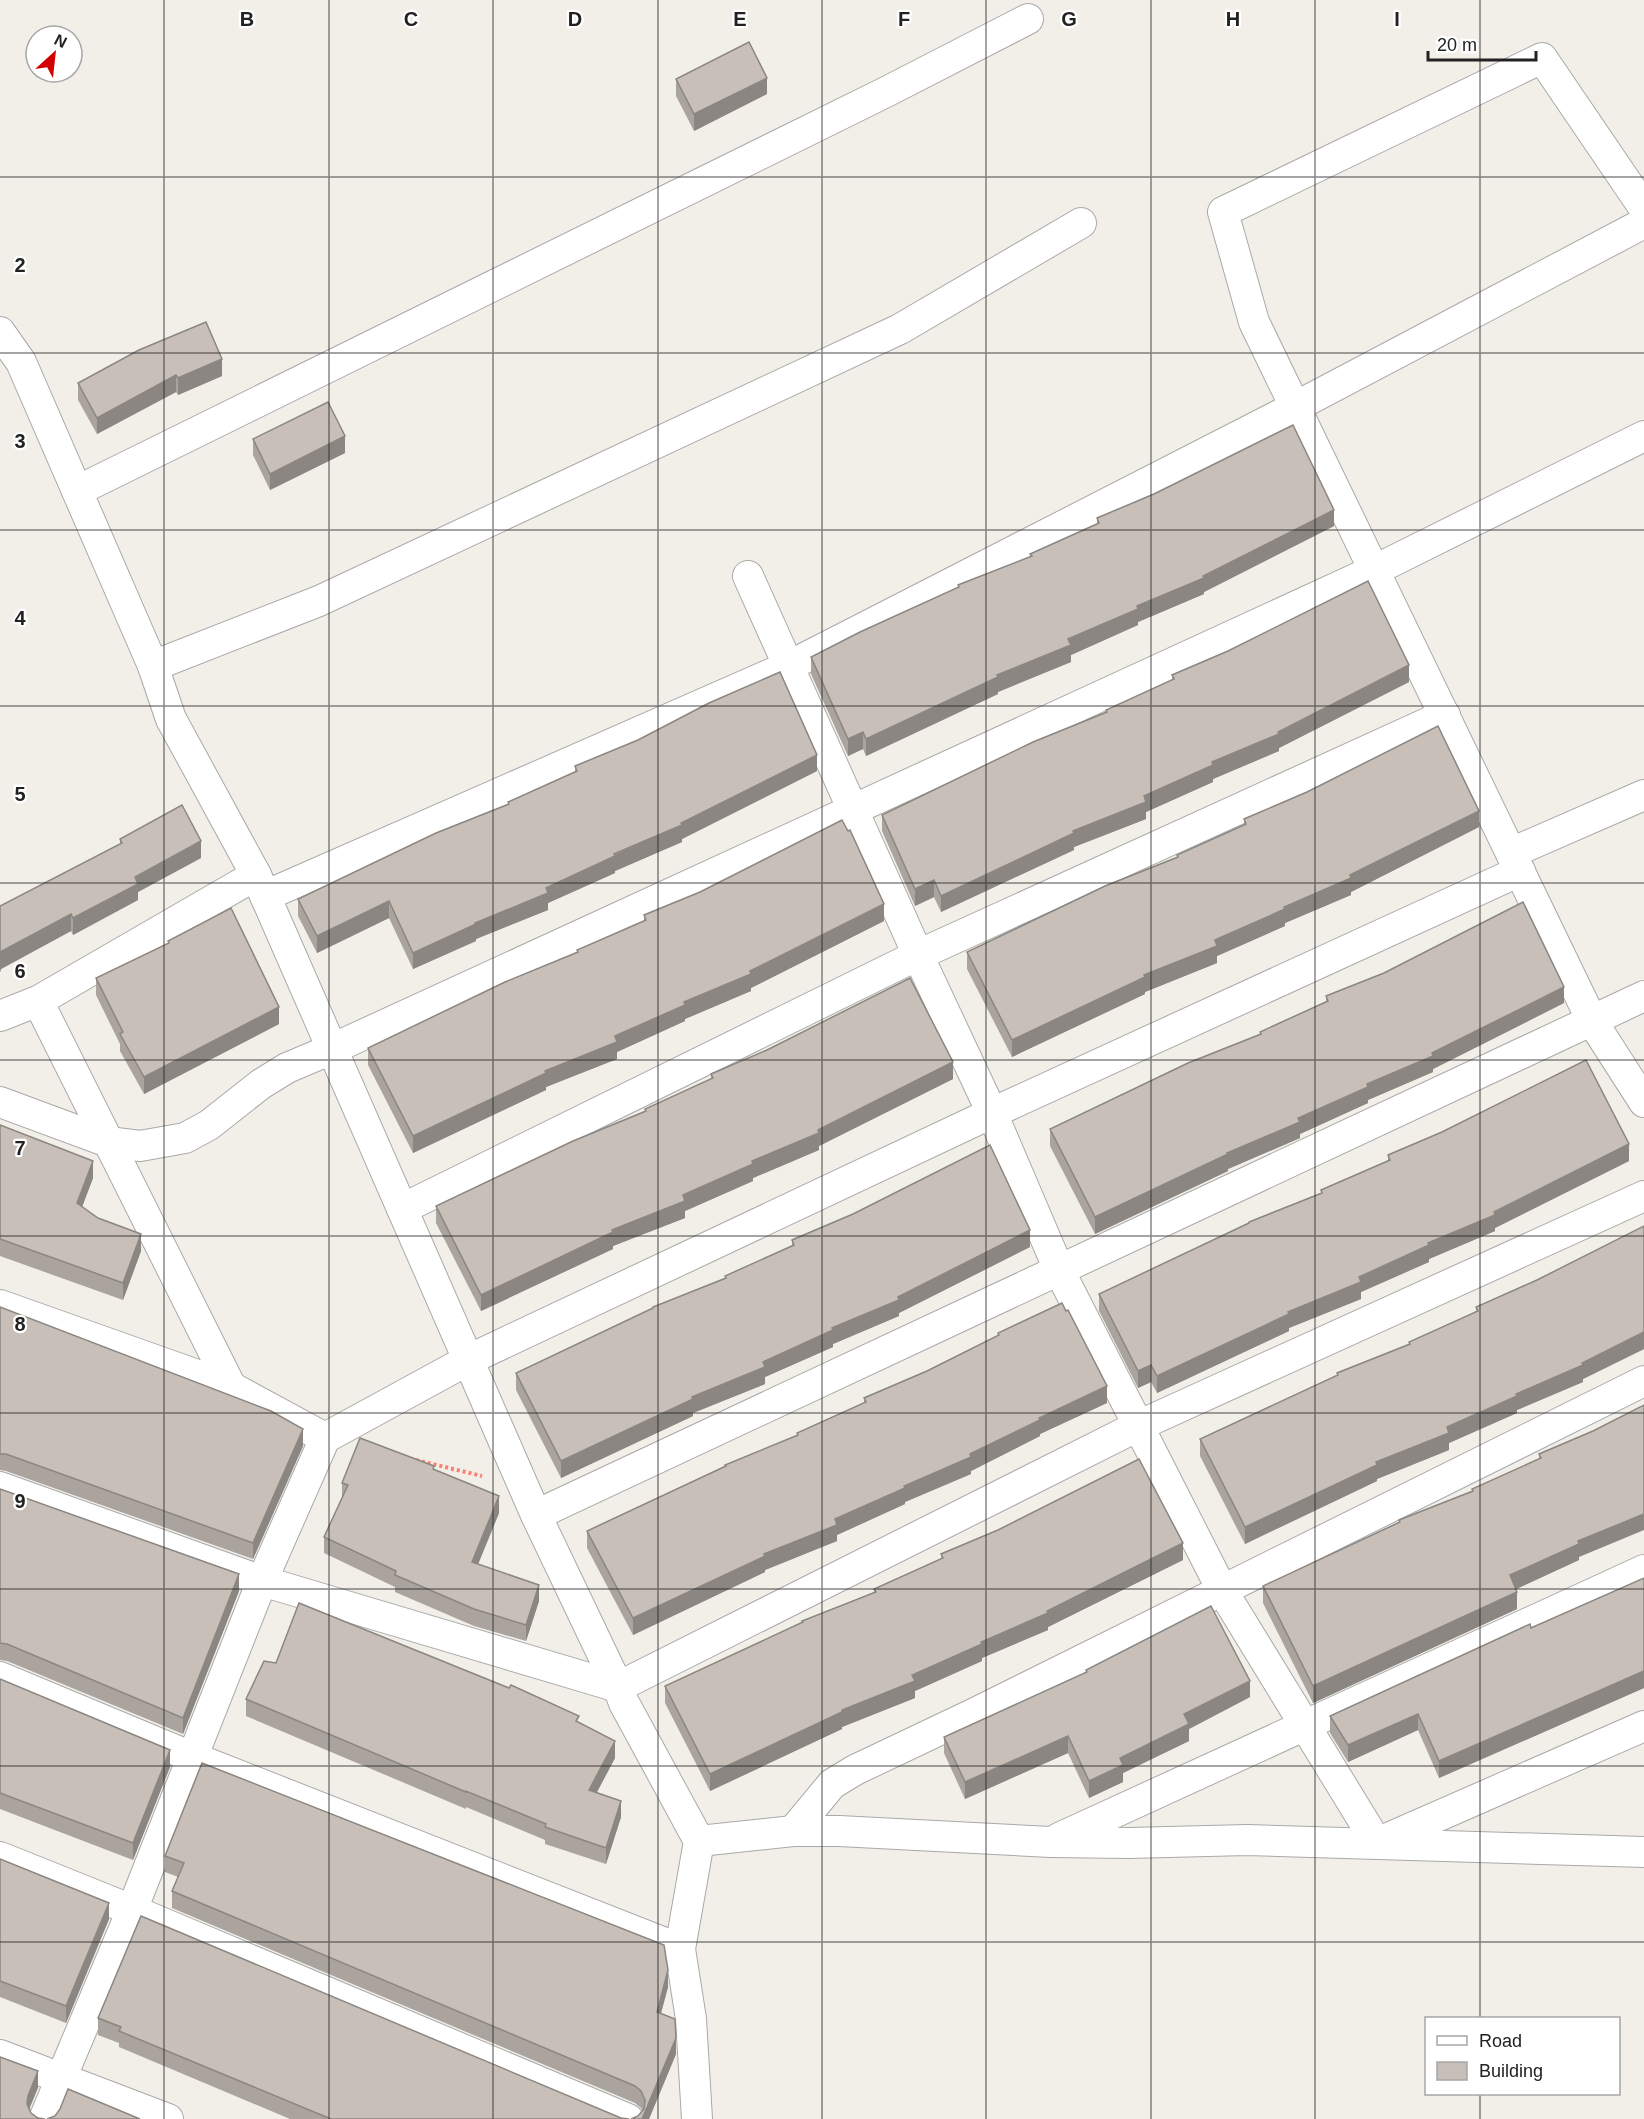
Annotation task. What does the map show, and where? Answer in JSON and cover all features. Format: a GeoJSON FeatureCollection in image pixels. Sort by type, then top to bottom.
{"type":"FeatureCollection","features":[{"type":"Feature","properties":{"kind":"street"},"geometry":{"type":"LineString","coordinates":[[77,491],[876,97],[1028,19]]}},
{"type":"Feature","properties":{"kind":"street"},"geometry":{"type":"LineString","coordinates":[[1644,208],[1542,58],[1223,212],[1254,322],[1592,1020],[1644,1102]]}},
{"type":"Feature","properties":{"kind":"street"},"geometry":{"type":"LineString","coordinates":[[153,666],[319,601],[900,328],[1081,223]]}},
{"type":"Feature","properties":{"kind":"street"},"geometry":{"type":"LineString","coordinates":[[0,1016],[38,1001],[261,885],[789,666],[1295,406],[1644,223]]}},
{"type":"Feature","properties":{"kind":"street"},"geometry":{"type":"LineString","coordinates":[[0,332],[21,362],[153,666],[171,719],[261,885],[536,1515],[624,1703],[699,1841],[680,1949],[691,2019],[697,2119]]}},
{"type":"Feature","properties":{"kind":"street"},"geometry":{"type":"LineString","coordinates":[[0,1101],[108,1142],[140,1146],[185,1138],[209,1125],[261,1084],[287,1068],[333,1049],[1375,570],[1644,436]]}},
{"type":"Feature","properties":{"kind":"street"},"geometry":{"type":"LineString","coordinates":[[748,576],[918,955],[992,1113],[1059,1270],[1222,1590],[1377,1843]]}},
{"type":"Feature","properties":{"kind":"street"},"geometry":{"type":"LineString","coordinates":[[402,1209],[918,955],[1445,715]]}},
{"type":"Feature","properties":{"kind":"street"},"geometry":{"type":"LineString","coordinates":[[44,2119],[132,1910],[262,1581],[325,1437],[468,1360],[992,1113],[1516,862],[1644,795]]}},
{"type":"Feature","properties":{"kind":"street"},"geometry":{"type":"LineString","coordinates":[[536,1515],[1644,996]]}},
{"type":"Feature","properties":{"kind":"street"},"geometry":{"type":"LineString","coordinates":[[38,1001],[231,1387]]}},
{"type":"Feature","properties":{"kind":"street"},"geometry":{"type":"LineString","coordinates":[[0,1487],[262,1581],[618,1687],[1138,1426],[1644,1196]]}},
{"type":"Feature","properties":{"kind":"street"},"geometry":{"type":"LineString","coordinates":[[0,1305],[231,1387],[325,1437]]}},
{"type":"Feature","properties":{"kind":"street"},"geometry":{"type":"LineString","coordinates":[[793,1831],[826,1790],[843,1776],[1644,1381]]}},
{"type":"Feature","properties":{"kind":"street"},"geometry":{"type":"LineString","coordinates":[[1051,1842],[1644,1570]]}},
{"type":"Feature","properties":{"kind":"street"},"geometry":{"type":"LineString","coordinates":[[0,1677],[192,1756],[680,1949]]}},
{"type":"Feature","properties":{"kind":"street"},"geometry":{"type":"LineString","coordinates":[[1377,1843],[1644,1726]]}},
{"type":"Feature","properties":{"kind":"street"},"geometry":{"type":"LineString","coordinates":[[699,1841],[793,1831],[839,1831],[1051,1842],[1247,1840],[1644,1852]]}},
{"type":"Feature","properties":{"kind":"street"},"geometry":{"type":"LineString","coordinates":[[0,1857],[132,1910],[628,2119]]}},
{"type":"Feature","properties":{"kind":"street"},"geometry":{"type":"LineString","coordinates":[[0,2055],[168,2119]]}},
{"type":"Feature","properties":{"kind":"path"},"geometry":{"type":"LineString","coordinates":[[414,1459],[524,1487]]}},
{"type":"Feature","properties":{"kind":"building"},"geometry":{"type":"Polygon","coordinates":[[[749,42],[767,78],[694,114],[676,79],[749,42]]]}},
{"type":"Feature","properties":{"kind":"building"},"geometry":{"type":"Polygon","coordinates":[[[206,322],[222,359],[178,378],[176,375],[97,418],[78,383],[139,350],[206,322]]]}},
{"type":"Feature","properties":{"kind":"building"},"geometry":{"type":"Polygon","coordinates":[[[328,402],[345,436],[270,474],[253,439],[328,402]]]}},
{"type":"Feature","properties":{"kind":"building"},"geometry":{"type":"Polygon","coordinates":[[[1293,425],[1334,510],[1203,576],[1204,578],[1137,606],[1138,609],[1068,639],[1071,645],[997,675],[998,677],[866,739],[863,732],[848,739],[811,657],[959,587],[958,585],[1032,556],[1030,554],[1099,523],[1097,518],[1154,494],[1293,425]]]}},
{"type":"Feature","properties":{"kind":"building"},"geometry":{"type":"Polygon","coordinates":[[[1368,581],[1409,665],[1278,732],[1279,734],[1212,762],[1213,765],[1144,796],[1146,802],[1073,831],[1074,833],[941,896],[934,880],[915,889],[882,815],[1033,742],[1107,712],[1106,710],[1174,679],[1172,675],[1228,651],[1368,581]]]}},
{"type":"Feature","properties":{"kind":"building"},"geometry":{"type":"Polygon","coordinates":[[[780,672],[817,755],[681,823],[682,825],[614,854],[615,856],[546,888],[548,893],[475,923],[413,953],[389,901],[317,936],[298,899],[436,833],[509,804],[508,802],[577,771],[575,766],[638,740],[709,703],[780,672]]]}},
{"type":"Feature","properties":{"kind":"building"},"geometry":{"type":"Polygon","coordinates":[[[1438,726],[1479,811],[1350,875],[1351,878],[1215,940],[1217,946],[1144,975],[1145,977],[1012,1040],[967,952],[1105,886],[1178,857],[1177,855],[1246,824],[1244,819],[1307,792],[1438,726]]]}},
{"type":"Feature","properties":{"kind":"building"},"geometry":{"type":"Polygon","coordinates":[[[182,805],[201,841],[135,877],[138,884],[73,918],[71,914],[0,952],[0,906],[122,843],[120,839],[182,805]]]}},
{"type":"Feature","properties":{"kind":"building"},"geometry":{"type":"Polygon","coordinates":[[[842,820],[848,831],[850,830],[884,904],[750,971],[751,974],[684,1002],[685,1005],[615,1036],[617,1042],[545,1071],[546,1073],[413,1136],[368,1048],[505,982],[578,952],[577,950],[646,920],[644,915],[700,892],[842,820]]]}},
{"type":"Feature","properties":{"kind":"building"},"geometry":{"type":"Polygon","coordinates":[[[1523,902],[1564,987],[1432,1053],[1433,1056],[1367,1084],[1368,1087],[1298,1118],[1300,1122],[1227,1153],[1095,1217],[1050,1129],[1188,1063],[1261,1034],[1260,1032],[1328,1001],[1326,996],[1384,973],[1523,902]]]}},
{"type":"Feature","properties":{"kind":"building"},"geometry":{"type":"Polygon","coordinates":[[[231,908],[279,1007],[144,1077],[120,1034],[123,1032],[96,978],[169,943],[168,941],[231,908]]]}},
{"type":"Feature","properties":{"kind":"building"},"geometry":{"type":"Polygon","coordinates":[[[910,978],[953,1062],[818,1130],[819,1133],[752,1161],[753,1164],[683,1195],[685,1201],[612,1230],[613,1232],[481,1295],[436,1206],[573,1141],[646,1111],[645,1109],[713,1078],[711,1074],[767,1050],[910,978]]]}},
{"type":"Feature","properties":{"kind":"building"},"geometry":{"type":"Polygon","coordinates":[[[1586,1060],[1629,1144],[1494,1212],[1495,1215],[1428,1243],[1429,1245],[1359,1277],[1361,1282],[1288,1312],[1289,1314],[1157,1376],[1151,1365],[1138,1371],[1099,1294],[1249,1222],[1322,1193],[1321,1190],[1390,1160],[1388,1155],[1442,1132],[1586,1060]]]}},
{"type":"Feature","properties":{"kind":"building"},"geometry":{"type":"Polygon","coordinates":[[[0,1125],[93,1161],[77,1203],[98,1218],[141,1234],[123,1283],[0,1239],[0,1125]]]}},
{"type":"Feature","properties":{"kind":"building"},"geometry":{"type":"Polygon","coordinates":[[[990,1145],[1030,1230],[898,1297],[899,1300],[832,1328],[833,1330],[763,1362],[765,1367],[692,1397],[693,1399],[561,1461],[516,1373],[653,1307],[726,1278],[725,1276],[794,1245],[792,1240],[853,1214],[990,1145]]]}},
{"type":"Feature","properties":{"kind":"building"},"geometry":{"type":"Polygon","coordinates":[[[1644,1226],[1644,1332],[1582,1363],[1583,1365],[1447,1427],[1449,1433],[1376,1462],[1377,1465],[1245,1527],[1200,1439],[1338,1375],[1337,1373],[1410,1344],[1409,1342],[1478,1311],[1476,1307],[1537,1280],[1644,1226]]]}},
{"type":"Feature","properties":{"kind":"building"},"geometry":{"type":"Polygon","coordinates":[[[1062,1303],[1066,1311],[1068,1310],[1107,1386],[970,1454],[971,1457],[835,1519],[837,1525],[764,1554],[765,1556],[633,1618],[587,1531],[725,1465],[798,1435],[797,1433],[866,1402],[864,1398],[927,1371],[999,1335],[998,1333],[1062,1303]]]}},
{"type":"Feature","properties":{"kind":"building"},"geometry":{"type":"Polygon","coordinates":[[[0,1307],[271,1411],[303,1429],[253,1543],[6,1454],[0,1454],[0,1307]]]}},
{"type":"Feature","properties":{"kind":"building"},"geometry":{"type":"Polygon","coordinates":[[[1644,1405],[1644,1514],[1578,1541],[1579,1544],[1510,1575],[1517,1592],[1313,1686],[1263,1586],[1400,1522],[1399,1520],[1473,1491],[1472,1489],[1541,1458],[1539,1454],[1593,1431],[1644,1405]]]}},
{"type":"Feature","properties":{"kind":"building"},"geometry":{"type":"Polygon","coordinates":[[[360,1438],[434,1466],[433,1469],[499,1496],[472,1562],[539,1585],[526,1625],[474,1609],[395,1575],[396,1571],[324,1537],[348,1485],[342,1483],[360,1438]]]}},
{"type":"Feature","properties":{"kind":"building"},"geometry":{"type":"Polygon","coordinates":[[[1139,1459],[1183,1543],[1047,1611],[1048,1613],[912,1675],[915,1681],[842,1710],[710,1774],[665,1686],[802,1621],[876,1592],[874,1589],[943,1558],[941,1554],[998,1530],[1139,1459]]]}},
{"type":"Feature","properties":{"kind":"building"},"geometry":{"type":"Polygon","coordinates":[[[0,1489],[239,1574],[183,1718],[0,1643],[0,1489]]]}},
{"type":"Feature","properties":{"kind":"building"},"geometry":{"type":"Polygon","coordinates":[[[1644,1578],[1644,1671],[1439,1761],[1418,1714],[1348,1745],[1330,1716],[1530,1624],[1531,1628],[1644,1578]]]}},
{"type":"Feature","properties":{"kind":"building"},"geometry":{"type":"Polygon","coordinates":[[[299,1603],[509,1688],[511,1685],[579,1716],[576,1721],[615,1741],[589,1790],[621,1801],[606,1848],[545,1827],[546,1824],[246,1699],[264,1661],[276,1663],[299,1603]]]}},
{"type":"Feature","properties":{"kind":"building"},"geometry":{"type":"Polygon","coordinates":[[[1211,1606],[1250,1681],[1184,1714],[1189,1724],[1120,1758],[1123,1765],[1089,1781],[1068,1736],[965,1782],[944,1737],[1087,1672],[1086,1670],[1211,1606]]]}},
{"type":"Feature","properties":{"kind":"building"},"geometry":{"type":"Polygon","coordinates":[[[0,1679],[170,1750],[133,1843],[0,1793],[0,1679]]]}},
{"type":"Feature","properties":{"kind":"building"},"geometry":{"type":"Polygon","coordinates":[[[202,1763],[664,1945],[668,1970],[657,2012],[675,2019],[676,2038],[642,2119],[631,2119],[638,2116],[644,2109],[645,2100],[641,2091],[635,2086],[172,1891],[184,1863],[165,1856],[202,1763]]]}},
{"type":"Feature","properties":{"kind":"building"},"geometry":{"type":"Polygon","coordinates":[[[0,1859],[109,1903],[66,2006],[0,1981],[0,1859]]]}},
{"type":"Feature","properties":{"kind":"building"},"geometry":{"type":"Polygon","coordinates":[[[141,1916],[621,2118],[629,2119],[331,2119],[119,2031],[121,2027],[98,2018],[141,1916]]]}},
{"type":"Feature","properties":{"kind":"building"},"geometry":{"type":"Polygon","coordinates":[[[0,2057],[38,2071],[27,2104],[31,2113],[38,2118],[45,2119],[0,2119],[0,2057]]]}},
{"type":"Feature","properties":{"kind":"building"},"geometry":{"type":"Polygon","coordinates":[[[68,2089],[140,2119],[47,2119],[55,2116],[60,2109],[68,2089]]]}}]}
